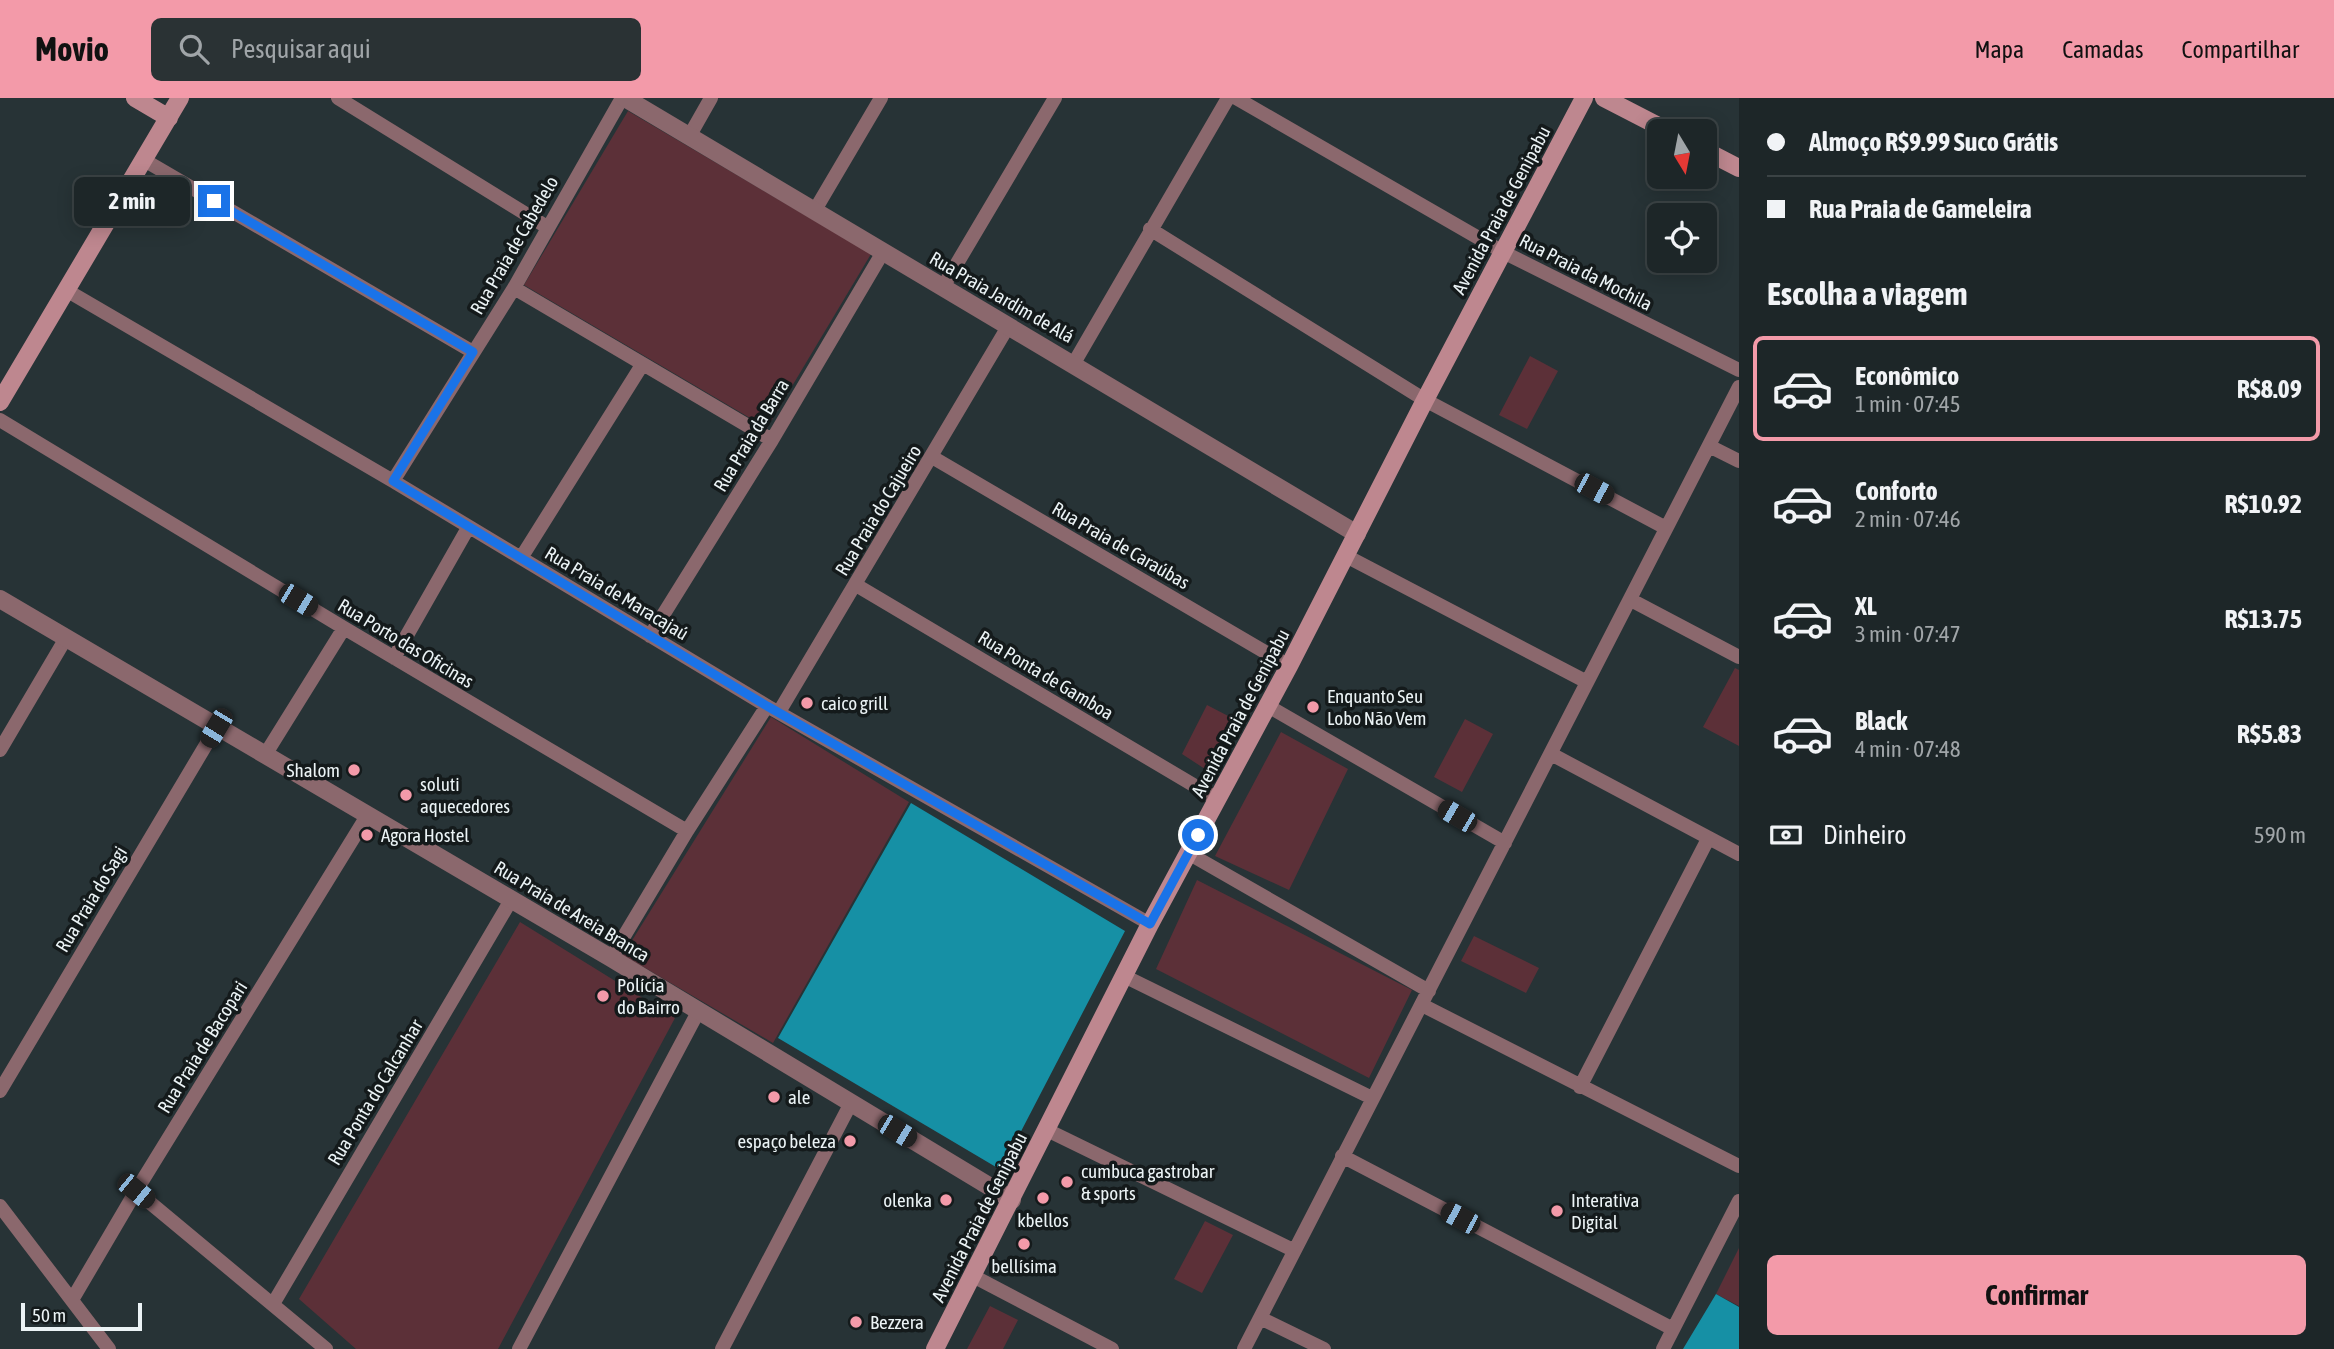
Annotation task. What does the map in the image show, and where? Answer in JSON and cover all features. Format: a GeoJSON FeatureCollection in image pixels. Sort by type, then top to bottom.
{"type":"FeatureCollection","features":[{"type":"Feature","properties":{"kind":"main road"},"geometry":{"type":"LineString","coordinates":[[135,98],[169,118]]}},
{"type":"Feature","properties":{"kind":"main road"},"geometry":{"type":"LineString","coordinates":[[2,393],[180,98]]}},
{"type":"Feature","properties":{"kind":"main road","name":"Avenida Praia de Genipabu"},"geometry":{"type":"LineString","coordinates":[[935,1349],[1150,924],[1268,706],[1584,98]]}},
{"type":"Feature","properties":{"kind":"main road"},"geometry":{"type":"LineString","coordinates":[[1604,98],[1647,120]]}},
{"type":"Feature","properties":{"kind":"main road"},"geometry":{"type":"LineString","coordinates":[[1717,157],[1739,168]]}},
{"type":"Feature","properties":{"kind":"street"},"geometry":{"type":"LineString","coordinates":[[338,98],[547,227]]}},
{"type":"Feature","properties":{"kind":"street","name":"Rua Praia de Cabedelo"},"geometry":{"type":"LineString","coordinates":[[393,481],[514,288],[624,98]]}},
{"type":"Feature","properties":{"kind":"street","name":"Rua Praia Jardim de Alá"},"geometry":{"type":"LineString","coordinates":[[624,98],[1074,363],[1357,534]]}},
{"type":"Feature","properties":{"kind":"street"},"geometry":{"type":"LineString","coordinates":[[690,135],[711,98]]}},
{"type":"Feature","properties":{"kind":"street"},"geometry":{"type":"LineString","coordinates":[[815,210],[881,98]]}},
{"type":"Feature","properties":{"kind":"street"},"geometry":{"type":"LineString","coordinates":[[943,287],[1055,98]]}},
{"type":"Feature","properties":{"kind":"street"},"geometry":{"type":"LineString","coordinates":[[1074,363],[1227,98]]}},
{"type":"Feature","properties":{"kind":"street","name":"Rua Praia da Mochila"},"geometry":{"type":"LineString","coordinates":[[1236,98],[1503,252],[1739,370]]}},
{"type":"Feature","properties":{"kind":"street"},"geometry":{"type":"LineString","coordinates":[[144,160],[473,352]]}},
{"type":"Feature","properties":{"kind":"street"},"geometry":{"type":"LineString","coordinates":[[1150,229],[1425,400],[1666,528]]}},
{"type":"Feature","properties":{"kind":"street","name":"Rua Praia da Barra"},"geometry":{"type":"LineString","coordinates":[[650,636],[772,440],[883,252]]}},
{"type":"Feature","properties":{"kind":"street"},"geometry":{"type":"LineString","coordinates":[[514,288],[772,440]]}},
{"type":"Feature","properties":{"kind":"street","name":"Rua Praia de Maracajaú"},"geometry":{"type":"LineString","coordinates":[[66,290],[393,481],[773,709],[1150,924]]}},
{"type":"Feature","properties":{"kind":"street","name":"Rua Praia do Cajueiro"},"geometry":{"type":"LineString","coordinates":[[611,958],[687,831],[856,585],[1009,325]]}},
{"type":"Feature","properties":{"kind":"street"},"geometry":{"type":"LineString","coordinates":[[521,558],[642,365]]}},
{"type":"Feature","properties":{"kind":"street"},"geometry":{"type":"LineString","coordinates":[[1244,1349],[1739,387]]}},
{"type":"Feature","properties":{"kind":"street","name":"Rua Porto das Oficinas"},"geometry":{"type":"LineString","coordinates":[[0,420],[687,831]]}},
{"type":"Feature","properties":{"kind":"street"},"geometry":{"type":"LineString","coordinates":[[1709,446],[1739,461]]}},
{"type":"Feature","properties":{"kind":"street","name":"Rua Praia de Caraúbas"},"geometry":{"type":"LineString","coordinates":[[932,457],[1289,666]]}},
{"type":"Feature","properties":{"kind":"street"},"geometry":{"type":"LineString","coordinates":[[394,658],[468,528]]}},
{"type":"Feature","properties":{"kind":"street"},"geometry":{"type":"LineString","coordinates":[[1346,556],[1587,682]]}},
{"type":"Feature","properties":{"kind":"street","name":"Rua Ponta de Gamboa"},"geometry":{"type":"LineString","coordinates":[[856,585],[1217,799]]}},
{"type":"Feature","properties":{"kind":"street","name":"Rua Praia de Areia Branca"},"geometry":{"type":"LineString","coordinates":[[0,599],[611,958],[1012,1200]]}},
{"type":"Feature","properties":{"kind":"street"},"geometry":{"type":"LineString","coordinates":[[1631,600],[1739,657]]}},
{"type":"Feature","properties":{"kind":"street"},"geometry":{"type":"LineString","coordinates":[[265,755],[344,628]]}},
{"type":"Feature","properties":{"kind":"street"},"geometry":{"type":"LineString","coordinates":[[0,750],[66,638]]}},
{"type":"Feature","properties":{"kind":"street"},"geometry":{"type":"LineString","coordinates":[[1268,706],[1505,843]]}},
{"type":"Feature","properties":{"kind":"street","name":"Rua Praia do Sagi"},"geometry":{"type":"LineString","coordinates":[[0,1091],[216,728]]}},
{"type":"Feature","properties":{"kind":"street"},"geometry":{"type":"LineString","coordinates":[[1551,754],[1739,854]]}},
{"type":"Feature","properties":{"kind":"street","name":"Rua Praia de Bacopari"},"geometry":{"type":"LineString","coordinates":[[72,1300],[136,1191],[368,816]]}},
{"type":"Feature","properties":{"kind":"street"},"geometry":{"type":"LineString","coordinates":[[1580,1087],[1708,839]]}},
{"type":"Feature","properties":{"kind":"street"},"geometry":{"type":"LineString","coordinates":[[1188,853],[1429,991]]}},
{"type":"Feature","properties":{"kind":"street","name":"Rua Ponta do Calcanhar"},"geometry":{"type":"LineString","coordinates":[[273,1304],[511,900]]}},
{"type":"Feature","properties":{"kind":"street"},"geometry":{"type":"LineString","coordinates":[[1124,976],[1372,1098]]}},
{"type":"Feature","properties":{"kind":"street"},"geometry":{"type":"LineString","coordinates":[[1422,1005],[1739,1166]]}},
{"type":"Feature","properties":{"kind":"street"},"geometry":{"type":"LineString","coordinates":[[519,1349],[698,1012]]}},
{"type":"Feature","properties":{"kind":"street"},"geometry":{"type":"LineString","coordinates":[[722,1349],[851,1103]]}},
{"type":"Feature","properties":{"kind":"street"},"geometry":{"type":"LineString","coordinates":[[1047,1130],[1293,1250]]}},
{"type":"Feature","properties":{"kind":"street"},"geometry":{"type":"LineString","coordinates":[[1342,1156],[1673,1329]]}},
{"type":"Feature","properties":{"kind":"street"},"geometry":{"type":"LineString","coordinates":[[136,1191],[326,1349]]}},
{"type":"Feature","properties":{"kind":"street"},"geometry":{"type":"LineString","coordinates":[[1662,1349],[1739,1201]]}},
{"type":"Feature","properties":{"kind":"street"},"geometry":{"type":"LineString","coordinates":[[0,1206],[109,1349]]}},
{"type":"Feature","properties":{"kind":"street"},"geometry":{"type":"LineString","coordinates":[[972,1276],[1112,1349]]}},
{"type":"Feature","properties":{"kind":"street"},"geometry":{"type":"LineString","coordinates":[[1260,1318],[1324,1349]]}},
{"type":"Feature","properties":{"kind":"shaded area"},"geometry":{"type":"Polygon","coordinates":[[[628,111],[871,254],[767,428],[524,285],[628,111]]]}},
{"type":"Feature","properties":{"kind":"shaded area"},"geometry":{"type":"Polygon","coordinates":[[[1530,356],[1558,371],[1527,429],[1499,415],[1530,356]]]}},
{"type":"Feature","properties":{"kind":"shaded area"},"geometry":{"type":"Polygon","coordinates":[[[1735,668],[1739,670],[1739,746],[1703,727],[1735,668]]]}},
{"type":"Feature","properties":{"kind":"shaded area"},"geometry":{"type":"Polygon","coordinates":[[[1207,705],[1234,719],[1205,769],[1182,754],[1207,705]]]}},
{"type":"Feature","properties":{"kind":"shaded area"},"geometry":{"type":"Polygon","coordinates":[[[771,717],[909,802],[773,1043],[623,955],[771,717]]]}},
{"type":"Feature","properties":{"kind":"shaded area"},"geometry":{"type":"Polygon","coordinates":[[[1465,719],[1493,734],[1462,792],[1434,777],[1465,719]]]}},
{"type":"Feature","properties":{"kind":"shaded area"},"geometry":{"type":"Polygon","coordinates":[[[1281,732],[1348,769],[1289,890],[1215,856],[1281,732]]]}},
{"type":"Feature","properties":{"kind":"shaded area"},"geometry":{"type":"Polygon","coordinates":[[[1197,880],[1412,990],[1369,1078],[1156,969],[1197,880]]]}},
{"type":"Feature","properties":{"kind":"shaded area"},"geometry":{"type":"Polygon","coordinates":[[[520,922],[675,1018],[498,1349],[356,1349],[299,1299],[520,922]]]}},
{"type":"Feature","properties":{"kind":"shaded area"},"geometry":{"type":"Polygon","coordinates":[[[1474,936],[1539,968],[1526,993],[1461,961],[1474,936]]]}},
{"type":"Feature","properties":{"kind":"shaded area"},"geometry":{"type":"Polygon","coordinates":[[[1205,1221],[1233,1235],[1202,1293],[1174,1279],[1205,1221]]]}},
{"type":"Feature","properties":{"kind":"shaded area"},"geometry":{"type":"Polygon","coordinates":[[[1739,1248],[1739,1306],[1716,1294],[1739,1248]]]}},
{"type":"Feature","properties":{"kind":"shaded area"},"geometry":{"type":"Polygon","coordinates":[[[990,1306],[1018,1320],[1003,1349],[967,1349],[990,1306]]]}},
{"type":"Feature","properties":{"kind":"water"},"geometry":{"type":"Polygon","coordinates":[[[911,803],[1125,931],[1001,1170],[778,1038],[911,803]]]}},
{"type":"Feature","properties":{"kind":"water"},"geometry":{"type":"Polygon","coordinates":[[[1716,1294],[1739,1307],[1739,1349],[1683,1349],[1716,1294]]]}},
{"type":"Feature","properties":{"kind":"place","name":"caico grill"},"geometry":{"type":"Point","coordinates":[807,703]}},
{"type":"Feature","properties":{"kind":"place","name":"Enquanto Seu Lobo Não Vem"},"geometry":{"type":"Point","coordinates":[1313,707]}},
{"type":"Feature","properties":{"kind":"place","name":"Shalom"},"geometry":{"type":"Point","coordinates":[354,770]}},
{"type":"Feature","properties":{"kind":"place","name":"soluti aquecedores"},"geometry":{"type":"Point","coordinates":[406,795]}},
{"type":"Feature","properties":{"kind":"place","name":"Agora Hostel"},"geometry":{"type":"Point","coordinates":[367,835]}},
{"type":"Feature","properties":{"kind":"place","name":"Polícia do Bairro"},"geometry":{"type":"Point","coordinates":[603,996]}},
{"type":"Feature","properties":{"kind":"place","name":"ale"},"geometry":{"type":"Point","coordinates":[774,1097]}},
{"type":"Feature","properties":{"kind":"place","name":"espaço beleza"},"geometry":{"type":"Point","coordinates":[850,1141]}},
{"type":"Feature","properties":{"kind":"place","name":"cumbuca gastrobar & sports"},"geometry":{"type":"Point","coordinates":[1067,1182]}},
{"type":"Feature","properties":{"kind":"place","name":"kbellos"},"geometry":{"type":"Point","coordinates":[1043,1198]}},
{"type":"Feature","properties":{"kind":"place","name":"olenka"},"geometry":{"type":"Point","coordinates":[946,1200]}},
{"type":"Feature","properties":{"kind":"place","name":"Interativa Digital"},"geometry":{"type":"Point","coordinates":[1557,1211]}},
{"type":"Feature","properties":{"kind":"place","name":"bellísima"},"geometry":{"type":"Point","coordinates":[1024,1244]}},
{"type":"Feature","properties":{"kind":"place","name":"Bezzera"},"geometry":{"type":"Point","coordinates":[856,1322]}},
{"type":"Feature","properties":{"kind":"route"},"geometry":{"type":"LineString","coordinates":[[214,201],[473,352],[393,481],[767,706],[1150,924],[1198,835]]}}]}
